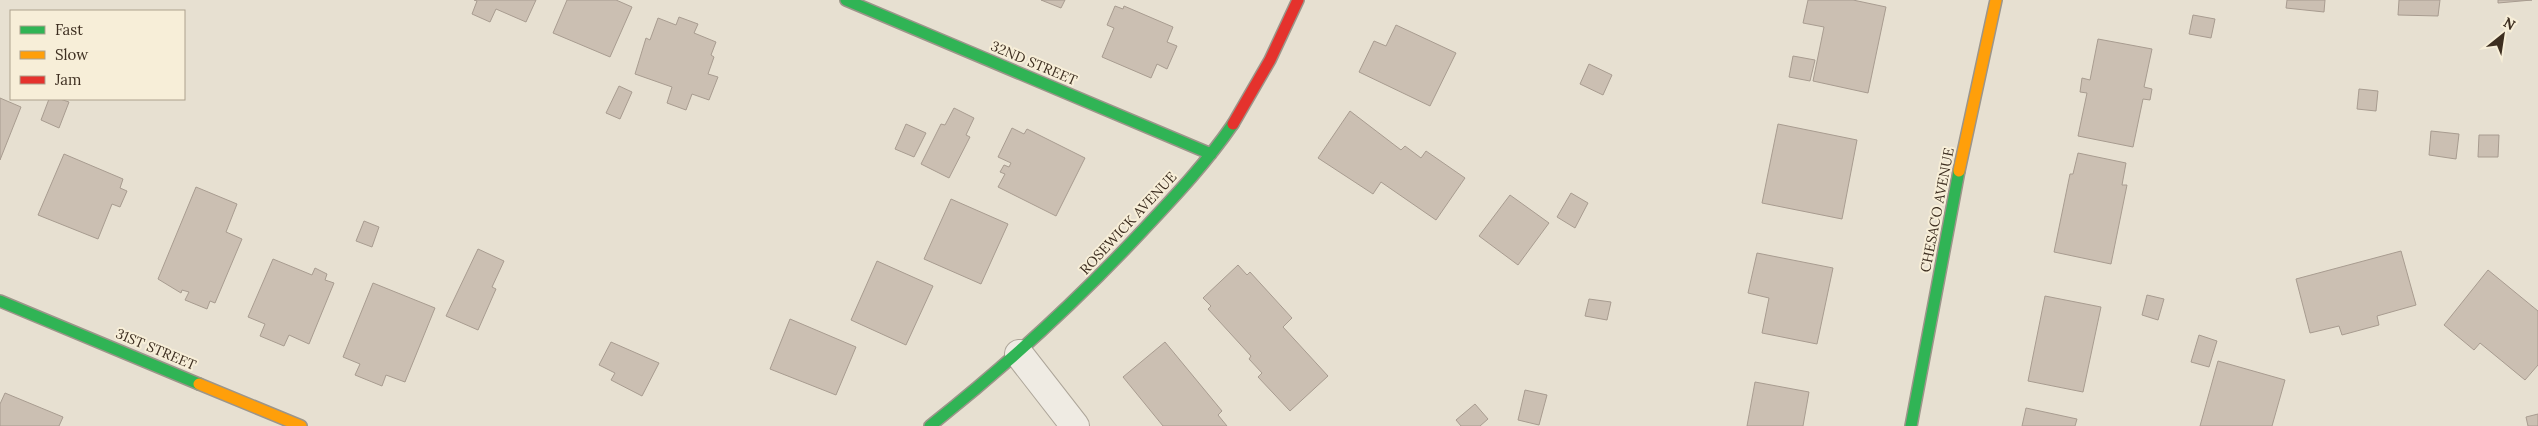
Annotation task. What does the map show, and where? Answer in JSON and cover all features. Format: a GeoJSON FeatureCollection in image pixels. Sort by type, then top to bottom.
{"type":"FeatureCollection","features":[{"type":"Feature","properties":{"kind":"street","name":"32ND STREET"},"geometry":{"type":"LineString","coordinates":[[846,0],[1211,154]]}},
{"type":"Feature","properties":{"kind":"street","name":"ROSEWICK AVENUE"},"geometry":{"type":"LineString","coordinates":[[930,426],[1018,354],[1113,263],[1211,154],[1269,62],[1298,0]]}},
{"type":"Feature","properties":{"kind":"street","name":"CHESACO AVENUE"},"geometry":{"type":"LineString","coordinates":[[1911,426],[1955,197],[1996,0]]}},
{"type":"Feature","properties":{"kind":"street","name":"31ST STREET"},"geometry":{"type":"LineString","coordinates":[[0,300],[301,426]]}},
{"type":"Feature","properties":{"kind":"street"},"geometry":{"type":"LineString","coordinates":[[1018,354],[1075,426]]}},
{"type":"Feature","properties":{"kind":"building"},"geometry":{"type":"Polygon","coordinates":[[[474,0],[536,0],[526,22],[496,9],[490,22],[472,14],[477,1],[474,0]]]}},
{"type":"Feature","properties":{"kind":"building"},"geometry":{"type":"Polygon","coordinates":[[[567,0],[616,0],[632,7],[610,57],[553,33],[567,0]]]}},
{"type":"Feature","properties":{"kind":"building"},"geometry":{"type":"Polygon","coordinates":[[[1041,0],[1065,0],[1061,8],[1041,0]]]}},
{"type":"Feature","properties":{"kind":"building"},"geometry":{"type":"Polygon","coordinates":[[[1808,0],[1853,0],[1886,7],[1868,93],[1813,81],[1824,27],[1803,23],[1808,0]]]}},
{"type":"Feature","properties":{"kind":"building"},"geometry":{"type":"Polygon","coordinates":[[[2287,0],[2325,0],[2324,12],[2286,8],[2287,0]]]}},
{"type":"Feature","properties":{"kind":"building"},"geometry":{"type":"Polygon","coordinates":[[[2399,0],[2440,0],[2438,16],[2398,15],[2399,0]]]}},
{"type":"Feature","properties":{"kind":"building"},"geometry":{"type":"Polygon","coordinates":[[[2498,0],[2532,0],[2498,3],[2498,0]]]}},
{"type":"Feature","properties":{"kind":"building"},"geometry":{"type":"Polygon","coordinates":[[[1115,6],[1123,9],[1124,6],[1173,27],[1167,42],[1177,46],[1167,69],[1157,64],[1151,78],[1102,57],[1114,28],[1107,25],[1115,6]]]}},
{"type":"Feature","properties":{"kind":"building"},"geometry":{"type":"Polygon","coordinates":[[[2193,15],[2215,19],[2211,38],[2189,34],[2193,15]]]}},
{"type":"Feature","properties":{"kind":"building"},"geometry":{"type":"Polygon","coordinates":[[[679,17],[698,24],[694,33],[716,42],[711,55],[714,57],[708,74],[718,77],[709,100],[692,94],[686,110],[667,103],[672,87],[635,74],[646,38],[650,40],[658,18],[676,25],[679,17]]]}},
{"type":"Feature","properties":{"kind":"building"},"geometry":{"type":"Polygon","coordinates":[[[1396,25],[1456,53],[1430,106],[1359,72],[1374,41],[1386,46],[1396,25]]]}},
{"type":"Feature","properties":{"kind":"building"},"geometry":{"type":"Polygon","coordinates":[[[2098,39],[2152,49],[2144,87],[2152,89],[2150,100],[2143,99],[2133,147],[2078,136],[2087,93],[2080,92],[2082,78],[2090,80],[2098,39]]]}},
{"type":"Feature","properties":{"kind":"building"},"geometry":{"type":"Polygon","coordinates":[[[1793,56],[1815,60],[1810,81],[1789,77],[1793,56]]]}},
{"type":"Feature","properties":{"kind":"building"},"geometry":{"type":"Polygon","coordinates":[[[1589,64],[1612,75],[1603,95],[1580,84],[1589,64]]]}},
{"type":"Feature","properties":{"kind":"building"},"geometry":{"type":"Polygon","coordinates":[[[619,86],[632,92],[620,119],[606,113],[619,86]]]}},
{"type":"Feature","properties":{"kind":"building"},"geometry":{"type":"Polygon","coordinates":[[[2359,89],[2378,91],[2376,111],[2357,109],[2359,89]]]}},
{"type":"Feature","properties":{"kind":"building"},"geometry":{"type":"Polygon","coordinates":[[[0,98],[21,107],[0,160],[0,98]]]}},
{"type":"Feature","properties":{"kind":"building"},"geometry":{"type":"Polygon","coordinates":[[[49,100],[69,102],[59,128],[41,120],[49,100]]]}},
{"type":"Feature","properties":{"kind":"building"},"geometry":{"type":"Polygon","coordinates":[[[954,108],[974,118],[966,135],[970,137],[949,178],[921,164],[941,124],[945,125],[954,108]]]}},
{"type":"Feature","properties":{"kind":"building"},"geometry":{"type":"Polygon","coordinates":[[[1350,111],[1401,150],[1405,146],[1421,158],[1426,151],[1465,178],[1436,220],[1381,182],[1373,194],[1318,158],[1350,111]]]}},
{"type":"Feature","properties":{"kind":"building"},"geometry":{"type":"Polygon","coordinates":[[[906,124],[926,133],[914,157],[895,149],[906,124]]]}},
{"type":"Feature","properties":{"kind":"building"},"geometry":{"type":"Polygon","coordinates":[[[1778,124],[1857,140],[1842,219],[1762,203],[1778,124]]]}},
{"type":"Feature","properties":{"kind":"building"},"geometry":{"type":"Polygon","coordinates":[[[1012,128],[1024,134],[1027,129],[1085,158],[1056,216],[998,187],[1005,174],[1000,172],[1004,165],[1009,167],[1011,163],[998,157],[1012,128]]]}},
{"type":"Feature","properties":{"kind":"building"},"geometry":{"type":"Polygon","coordinates":[[[2431,131],[2459,134],[2456,159],[2429,155],[2431,131]]]}},
{"type":"Feature","properties":{"kind":"building"},"geometry":{"type":"Polygon","coordinates":[[[2479,135],[2499,135],[2498,157],[2478,157],[2479,135]]]}},
{"type":"Feature","properties":{"kind":"building"},"geometry":{"type":"Polygon","coordinates":[[[2078,153],[2126,163],[2122,185],[2127,185],[2111,264],[2054,252],[2070,174],[2073,174],[2078,153]]]}},
{"type":"Feature","properties":{"kind":"building"},"geometry":{"type":"Polygon","coordinates":[[[64,154],[123,179],[120,188],[127,191],[120,207],[112,204],[98,239],[38,215],[64,154]]]}},
{"type":"Feature","properties":{"kind":"building"},"geometry":{"type":"Polygon","coordinates":[[[196,187],[237,204],[226,232],[242,239],[215,303],[210,301],[207,309],[185,300],[189,292],[182,290],[181,293],[158,279],[196,187]]]}},
{"type":"Feature","properties":{"kind":"building"},"geometry":{"type":"Polygon","coordinates":[[[1571,193],[1588,203],[1575,228],[1557,217],[1571,193]]]}},
{"type":"Feature","properties":{"kind":"building"},"geometry":{"type":"Polygon","coordinates":[[[1510,195],[1549,223],[1518,265],[1479,236],[1510,195]]]}},
{"type":"Feature","properties":{"kind":"building"},"geometry":{"type":"Polygon","coordinates":[[[951,199],[1008,224],[981,284],[924,259],[951,199]]]}},
{"type":"Feature","properties":{"kind":"building"},"geometry":{"type":"Polygon","coordinates":[[[364,221],[379,227],[372,247],[356,241],[364,221]]]}},
{"type":"Feature","properties":{"kind":"building"},"geometry":{"type":"Polygon","coordinates":[[[478,249],[504,261],[492,287],[496,289],[478,330],[446,316],[478,249]]]}},
{"type":"Feature","properties":{"kind":"building"},"geometry":{"type":"Polygon","coordinates":[[[2401,251],[2416,305],[2377,316],[2379,325],[2342,335],[2339,326],[2310,333],[2296,279],[2401,251]]]}},
{"type":"Feature","properties":{"kind":"building"},"geometry":{"type":"Polygon","coordinates":[[[1757,253],[1833,268],[1817,344],[1762,333],[1769,298],[1748,293],[1757,253]]]}},
{"type":"Feature","properties":{"kind":"building"},"geometry":{"type":"Polygon","coordinates":[[[273,259],[312,275],[315,268],[327,274],[325,280],[334,283],[309,344],[289,335],[284,346],[260,336],[265,324],[248,317],[273,259]]]}},
{"type":"Feature","properties":{"kind":"building"},"geometry":{"type":"Polygon","coordinates":[[[877,261],[933,286],[906,345],[851,320],[877,261]]]}},
{"type":"Feature","properties":{"kind":"building"},"geometry":{"type":"Polygon","coordinates":[[[1238,265],[1247,275],[1250,272],[1292,318],[1283,327],[1328,376],[1290,411],[1258,377],[1262,373],[1249,359],[1251,356],[1208,309],[1211,306],[1203,298],[1238,265]]]}},
{"type":"Feature","properties":{"kind":"building"},"geometry":{"type":"Polygon","coordinates":[[[2488,270],[2538,311],[2538,365],[2525,380],[2480,343],[2474,350],[2444,325],[2488,270]]]}},
{"type":"Feature","properties":{"kind":"building"},"geometry":{"type":"Polygon","coordinates":[[[373,283],[435,308],[405,382],[386,375],[382,386],[355,375],[360,364],[343,357],[373,283]]]}},
{"type":"Feature","properties":{"kind":"building"},"geometry":{"type":"Polygon","coordinates":[[[2147,295],[2164,299],[2158,320],[2142,315],[2147,295]]]}},
{"type":"Feature","properties":{"kind":"building"},"geometry":{"type":"Polygon","coordinates":[[[2045,296],[2101,307],[2083,392],[2028,381],[2045,296]]]}},
{"type":"Feature","properties":{"kind":"building"},"geometry":{"type":"Polygon","coordinates":[[[1589,299],[1611,302],[1607,320],[1585,316],[1589,299]]]}},
{"type":"Feature","properties":{"kind":"building"},"geometry":{"type":"Polygon","coordinates":[[[790,319],[856,347],[836,395],[770,369],[790,319]]]}},
{"type":"Feature","properties":{"kind":"building"},"geometry":{"type":"Polygon","coordinates":[[[2199,335],[2217,341],[2209,367],[2191,362],[2199,335]]]}},
{"type":"Feature","properties":{"kind":"building"},"geometry":{"type":"Polygon","coordinates":[[[611,342],[659,363],[642,396],[611,380],[615,373],[599,365],[611,342]]]}},
{"type":"Feature","properties":{"kind":"building"},"geometry":{"type":"Polygon","coordinates":[[[1165,342],[1222,411],[1218,415],[1227,426],[1163,426],[1123,377],[1165,342]]]}},
{"type":"Feature","properties":{"kind":"building"},"geometry":{"type":"Polygon","coordinates":[[[2218,361],[2285,380],[2272,426],[2200,426],[2218,361]]]}},
{"type":"Feature","properties":{"kind":"building"},"geometry":{"type":"Polygon","coordinates":[[[1755,382],[1809,392],[1803,426],[1747,426],[1755,382]]]}},
{"type":"Feature","properties":{"kind":"building"},"geometry":{"type":"Polygon","coordinates":[[[1525,390],[1547,395],[1539,425],[1518,420],[1525,390]]]}},
{"type":"Feature","properties":{"kind":"building"},"geometry":{"type":"Polygon","coordinates":[[[5,393],[63,417],[59,426],[0,426],[0,404],[5,393]]]}},
{"type":"Feature","properties":{"kind":"building"},"geometry":{"type":"Polygon","coordinates":[[[1475,404],[1488,419],[1480,426],[1461,426],[1456,420],[1475,404]]]}},
{"type":"Feature","properties":{"kind":"building"},"geometry":{"type":"Polygon","coordinates":[[[2026,408],[2077,419],[2075,426],[2022,426],[2026,408]]]}},
{"type":"Feature","properties":{"kind":"building"},"geometry":{"type":"Polygon","coordinates":[[[2538,414],[2538,426],[2528,426],[2526,417],[2538,414]]]}},
{"type":"Feature","properties":{"kind":"traffic: fast"},"geometry":{"type":"LineString","coordinates":[[846,0],[1211,154]]}},
{"type":"Feature","properties":{"kind":"traffic: fast"},"geometry":{"type":"LineString","coordinates":[[930,426],[1014,356],[1094,281],[1180,191],[1213,152],[1233,124]]}},
{"type":"Feature","properties":{"kind":"traffic: fast"},"geometry":{"type":"LineString","coordinates":[[1911,426],[1959,171]]}},
{"type":"Feature","properties":{"kind":"traffic: fast"},"geometry":{"type":"LineString","coordinates":[[0,301],[199,384]]}},
{"type":"Feature","properties":{"kind":"traffic: slow"},"geometry":{"type":"LineString","coordinates":[[1959,171],[1996,0]]}},
{"type":"Feature","properties":{"kind":"traffic: slow"},"geometry":{"type":"LineString","coordinates":[[199,384],[301,426]]}},
{"type":"Feature","properties":{"kind":"traffic: jam"},"geometry":{"type":"LineString","coordinates":[[1233,124],[1270,60],[1298,0]]}}]}
